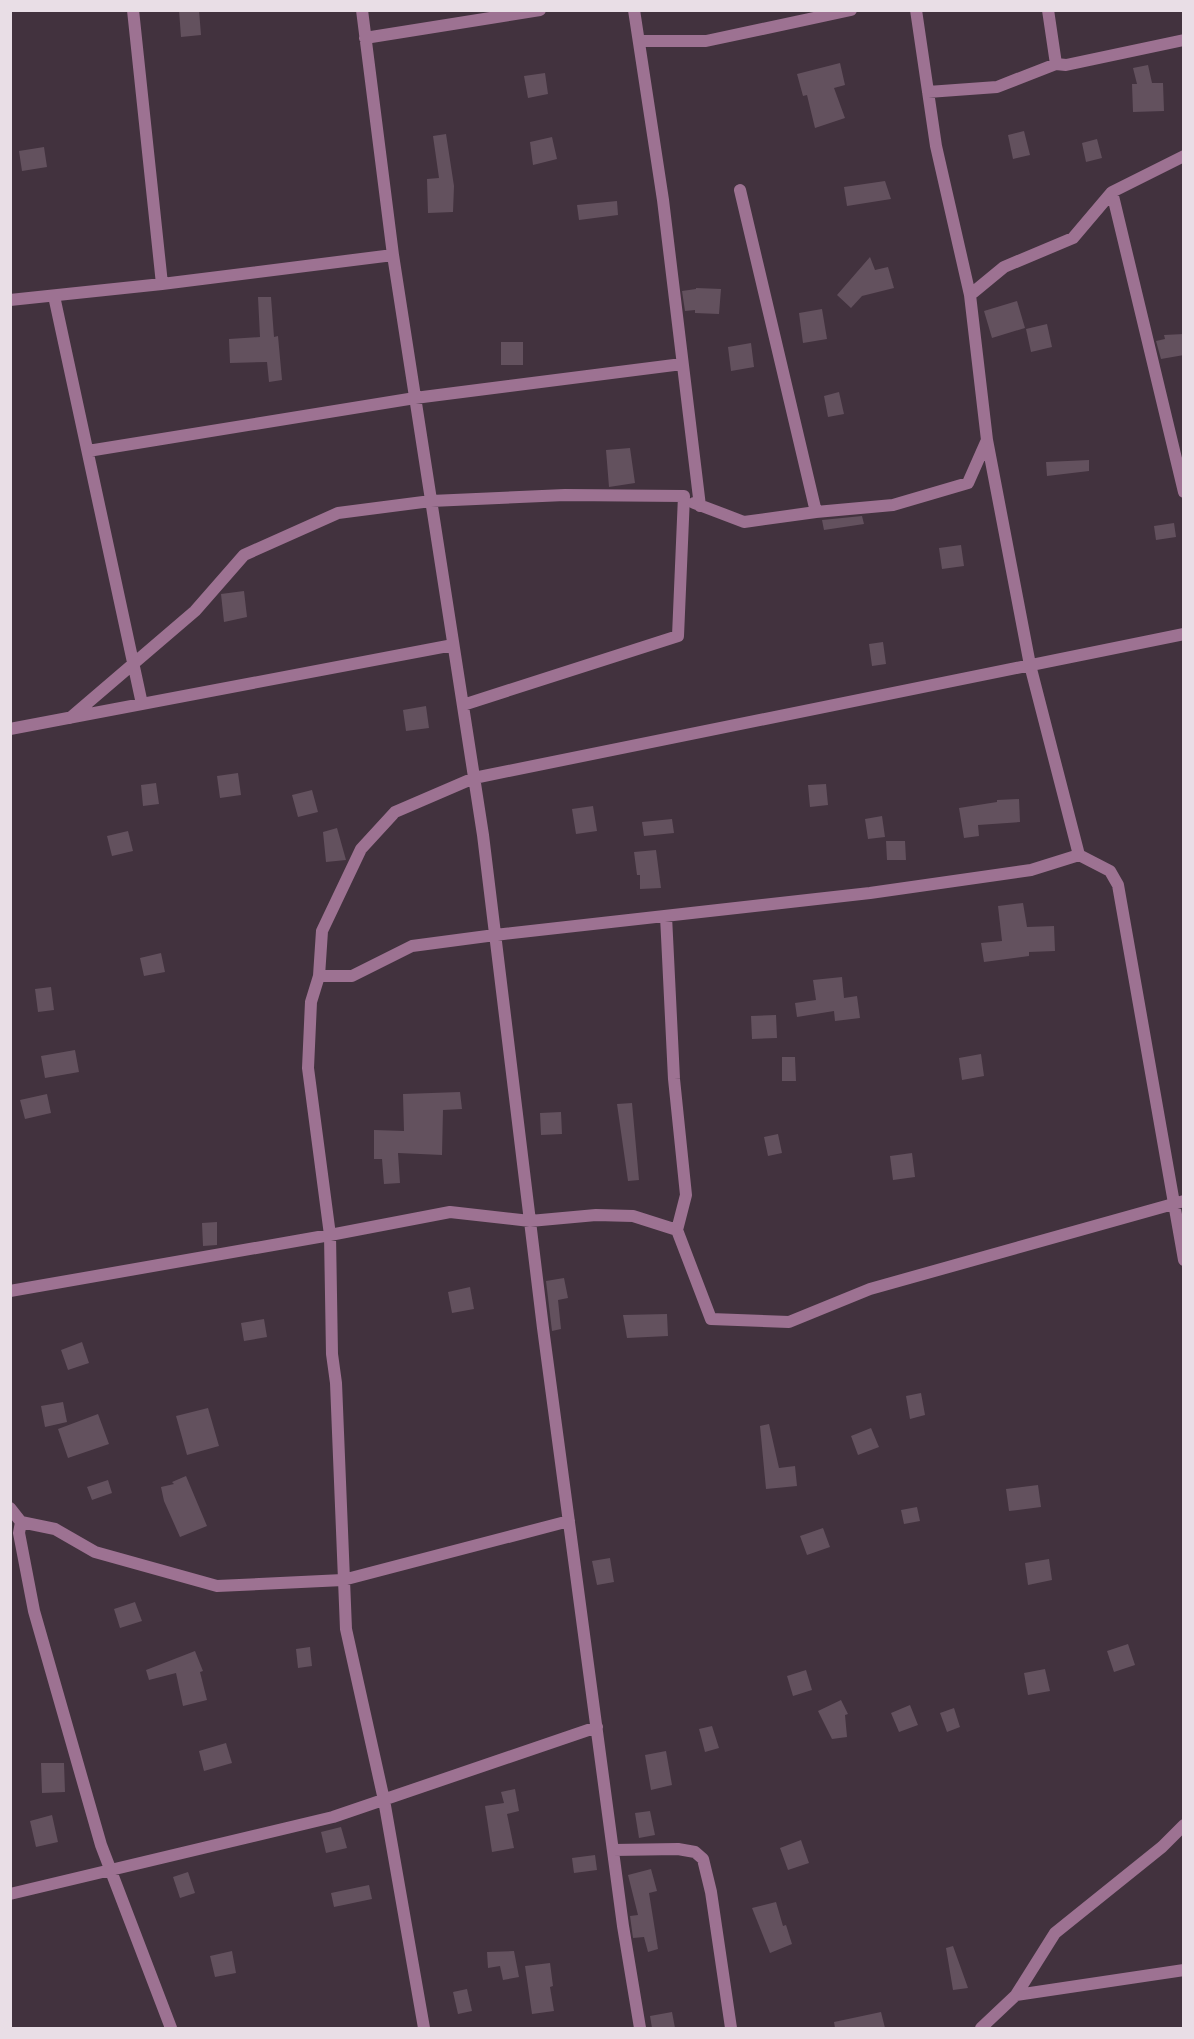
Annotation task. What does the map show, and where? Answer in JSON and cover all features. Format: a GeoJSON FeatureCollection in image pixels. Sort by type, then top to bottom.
{"type":"FeatureCollection","features":[{"type":"Feature","properties":{"kind":"street"},"geometry":{"type":"LineString","coordinates":[[133,10],[162,284]]}},
{"type":"Feature","properties":{"kind":"street"},"geometry":{"type":"LineString","coordinates":[[362,10],[393,255],[474,778],[569,1521],[623,1926],[640,2028]]}},
{"type":"Feature","properties":{"kind":"street"},"geometry":{"type":"LineString","coordinates":[[365,38],[540,10]]}},
{"type":"Feature","properties":{"kind":"street"},"geometry":{"type":"LineString","coordinates":[[634,10],[663,200],[700,506]]}},
{"type":"Feature","properties":{"kind":"street"},"geometry":{"type":"LineString","coordinates":[[639,41],[706,41],[851,10]]}},
{"type":"Feature","properties":{"kind":"street"},"geometry":{"type":"LineString","coordinates":[[916,10],[936,146],[970,295],[987,440],[1030,665],[1079,855]]}},
{"type":"Feature","properties":{"kind":"street"},"geometry":{"type":"LineString","coordinates":[[1048,10],[1056,64]]}},
{"type":"Feature","properties":{"kind":"street"},"geometry":{"type":"LineString","coordinates":[[928,92],[997,87],[1056,64],[1066,65],[1184,40]]}},
{"type":"Feature","properties":{"kind":"street"},"geometry":{"type":"LineString","coordinates":[[970,295],[1004,267],[1073,238],[1112,192],[1184,156]]}},
{"type":"Feature","properties":{"kind":"street"},"geometry":{"type":"LineString","coordinates":[[740,190],[816,512]]}},
{"type":"Feature","properties":{"kind":"street"},"geometry":{"type":"LineString","coordinates":[[1112,192],[1184,492]]}},
{"type":"Feature","properties":{"kind":"street"},"geometry":{"type":"LineString","coordinates":[[10,300],[162,284],[393,255]]}},
{"type":"Feature","properties":{"kind":"street"},"geometry":{"type":"LineString","coordinates":[[54,296],[142,704]]}},
{"type":"Feature","properties":{"kind":"street"},"geometry":{"type":"LineString","coordinates":[[88,452],[415,398],[682,364]]}},
{"type":"Feature","properties":{"kind":"street"},"geometry":{"type":"LineString","coordinates":[[70,718],[195,611],[244,555],[338,513],[431,501],[565,495],[684,496],[700,506],[744,522],[893,505],[968,483],[987,440]]}},
{"type":"Feature","properties":{"kind":"street"},"geometry":{"type":"LineString","coordinates":[[463,705],[678,636],[684,496]]}},
{"type":"Feature","properties":{"kind":"street"},"geometry":{"type":"LineString","coordinates":[[424,2028],[384,1800],[345,1629],[336,1383],[332,1354],[330,1235],[308,1068],[311,1002],[319,976],[322,931],[361,849],[395,812],[474,778],[1184,634]]}},
{"type":"Feature","properties":{"kind":"street"},"geometry":{"type":"LineString","coordinates":[[10,729],[453,645]]}},
{"type":"Feature","properties":{"kind":"street"},"geometry":{"type":"LineString","coordinates":[[319,976],[352,976],[412,946],[870,893],[1031,870],[1079,855],[1110,871],[1118,885],[1179,1202],[1184,1260]]}},
{"type":"Feature","properties":{"kind":"street"},"geometry":{"type":"LineString","coordinates":[[666,916],[674,1079],[686,1195],[676,1230],[711,1319],[789,1322],[870,1289],[1179,1202]]}},
{"type":"Feature","properties":{"kind":"street"},"geometry":{"type":"LineString","coordinates":[[10,1291],[450,1212],[530,1221],[596,1215],[633,1216],[676,1230]]}},
{"type":"Feature","properties":{"kind":"street"},"geometry":{"type":"LineString","coordinates":[[10,1508],[21,1522],[55,1529],[95,1552],[216,1586],[344,1580],[569,1521]]}},
{"type":"Feature","properties":{"kind":"street"},"geometry":{"type":"LineString","coordinates":[[21,1522],[19,1533],[34,1611],[101,1845],[171,2028]]}},
{"type":"Feature","properties":{"kind":"street"},"geometry":{"type":"LineString","coordinates":[[10,1894],[333,1817],[597,1727]]}},
{"type":"Feature","properties":{"kind":"street"},"geometry":{"type":"LineString","coordinates":[[981,2028],[1016,1995],[1054,1934],[1162,1847],[1184,1825]]}},
{"type":"Feature","properties":{"kind":"street"},"geometry":{"type":"LineString","coordinates":[[613,1850],[678,1849],[695,1852],[703,1859],[711,1892],[731,2028]]}},
{"type":"Feature","properties":{"kind":"street"},"geometry":{"type":"LineString","coordinates":[[1016,1995],[1184,1970]]}},
{"type":"Feature","properties":{"kind":"building"},"geometry":{"type":"Polygon","coordinates":[[[179,10],[199,10],[201,35],[181,37],[179,10]]]}},
{"type":"Feature","properties":{"kind":"building"},"geometry":{"type":"Polygon","coordinates":[[[840,63],[845,85],[834,88],[845,118],[815,128],[807,95],[803,96],[797,74],[840,63]]]}},
{"type":"Feature","properties":{"kind":"building"},"geometry":{"type":"Polygon","coordinates":[[[1148,65],[1152,83],[1163,83],[1164,111],[1133,112],[1132,84],[1137,84],[1133,68],[1148,65]]]}},
{"type":"Feature","properties":{"kind":"building"},"geometry":{"type":"Polygon","coordinates":[[[545,73],[548,94],[528,98],[524,76],[545,73]]]}},
{"type":"Feature","properties":{"kind":"building"},"geometry":{"type":"Polygon","coordinates":[[[1024,131],[1030,155],[1013,159],[1008,135],[1024,131]]]}},
{"type":"Feature","properties":{"kind":"building"},"geometry":{"type":"Polygon","coordinates":[[[446,134],[454,186],[453,212],[428,213],[427,179],[439,178],[433,136],[446,134]]]}},
{"type":"Feature","properties":{"kind":"building"},"geometry":{"type":"Polygon","coordinates":[[[552,137],[557,159],[533,165],[530,142],[552,137]]]}},
{"type":"Feature","properties":{"kind":"building"},"geometry":{"type":"Polygon","coordinates":[[[1097,139],[1102,158],[1086,162],[1082,143],[1097,139]]]}},
{"type":"Feature","properties":{"kind":"building"},"geometry":{"type":"Polygon","coordinates":[[[44,147],[47,167],[22,171],[19,151],[44,147]]]}},
{"type":"Feature","properties":{"kind":"building"},"geometry":{"type":"Polygon","coordinates":[[[885,181],[891,199],[847,206],[844,187],[885,181]]]}},
{"type":"Feature","properties":{"kind":"building"},"geometry":{"type":"Polygon","coordinates":[[[617,201],[618,215],[579,220],[577,205],[617,201]]]}},
{"type":"Feature","properties":{"kind":"building"},"geometry":{"type":"Polygon","coordinates":[[[870,257],[875,270],[888,267],[894,288],[862,296],[851,308],[837,295],[870,257]]]}},
{"type":"Feature","properties":{"kind":"building"},"geometry":{"type":"Polygon","coordinates":[[[696,288],[721,289],[719,314],[695,313],[695,310],[685,311],[682,291],[696,288]]]}},
{"type":"Feature","properties":{"kind":"building"},"geometry":{"type":"Polygon","coordinates":[[[258,297],[271,297],[274,337],[278,336],[282,380],[269,382],[267,362],[230,363],[229,339],[260,337],[258,297]]]}},
{"type":"Feature","properties":{"kind":"building"},"geometry":{"type":"Polygon","coordinates":[[[1017,301],[1025,328],[992,338],[984,311],[1017,301]]]}},
{"type":"Feature","properties":{"kind":"building"},"geometry":{"type":"Polygon","coordinates":[[[822,309],[827,339],[803,343],[799,313],[822,309]]]}},
{"type":"Feature","properties":{"kind":"building"},"geometry":{"type":"Polygon","coordinates":[[[1047,324],[1052,347],[1031,352],[1026,329],[1047,324]]]}},
{"type":"Feature","properties":{"kind":"building"},"geometry":{"type":"Polygon","coordinates":[[[1184,334],[1184,355],[1161,359],[1156,341],[1165,339],[1164,335],[1184,334]]]}},
{"type":"Feature","properties":{"kind":"building"},"geometry":{"type":"Polygon","coordinates":[[[501,342],[523,342],[523,365],[501,365],[501,342]]]}},
{"type":"Feature","properties":{"kind":"building"},"geometry":{"type":"Polygon","coordinates":[[[751,343],[754,367],[731,371],[728,347],[751,343]]]}},
{"type":"Feature","properties":{"kind":"building"},"geometry":{"type":"Polygon","coordinates":[[[839,392],[844,414],[828,417],[824,396],[839,392]]]}},
{"type":"Feature","properties":{"kind":"building"},"geometry":{"type":"Polygon","coordinates":[[[630,448],[635,483],[609,487],[606,450],[630,448]]]}},
{"type":"Feature","properties":{"kind":"building"},"geometry":{"type":"Polygon","coordinates":[[[1089,460],[1089,471],[1047,476],[1046,462],[1089,460]]]}},
{"type":"Feature","properties":{"kind":"building"},"geometry":{"type":"Polygon","coordinates":[[[862,516],[864,524],[824,530],[822,520],[862,516]]]}},
{"type":"Feature","properties":{"kind":"building"},"geometry":{"type":"Polygon","coordinates":[[[1174,523],[1176,537],[1156,540],[1154,526],[1174,523]]]}},
{"type":"Feature","properties":{"kind":"building"},"geometry":{"type":"Polygon","coordinates":[[[961,545],[964,566],[942,569],[939,548],[961,545]]]}},
{"type":"Feature","properties":{"kind":"building"},"geometry":{"type":"Polygon","coordinates":[[[244,591],[247,617],[224,622],[221,594],[244,591]]]}},
{"type":"Feature","properties":{"kind":"building"},"geometry":{"type":"Polygon","coordinates":[[[883,642],[886,664],[872,666],[869,644],[883,642]]]}},
{"type":"Feature","properties":{"kind":"building"},"geometry":{"type":"Polygon","coordinates":[[[426,706],[429,728],[406,731],[403,710],[426,706]]]}},
{"type":"Feature","properties":{"kind":"building"},"geometry":{"type":"Polygon","coordinates":[[[238,773],[241,795],[220,798],[217,776],[238,773]]]}},
{"type":"Feature","properties":{"kind":"building"},"geometry":{"type":"Polygon","coordinates":[[[156,783],[159,804],[143,806],[141,785],[156,783]]]}},
{"type":"Feature","properties":{"kind":"building"},"geometry":{"type":"Polygon","coordinates":[[[826,784],[828,805],[810,807],[808,785],[826,784]]]}},
{"type":"Feature","properties":{"kind":"building"},"geometry":{"type":"Polygon","coordinates":[[[312,790],[318,812],[298,817],[292,795],[312,790]]]}},
{"type":"Feature","properties":{"kind":"building"},"geometry":{"type":"Polygon","coordinates":[[[1019,799],[1020,822],[978,825],[979,836],[964,838],[959,808],[997,802],[997,800],[1019,799]]]}},
{"type":"Feature","properties":{"kind":"building"},"geometry":{"type":"Polygon","coordinates":[[[593,806],[597,831],[576,834],[572,809],[593,806]]]}},
{"type":"Feature","properties":{"kind":"building"},"geometry":{"type":"Polygon","coordinates":[[[882,816],[885,837],[868,839],[865,819],[882,816]]]}},
{"type":"Feature","properties":{"kind":"building"},"geometry":{"type":"Polygon","coordinates":[[[672,819],[674,833],[644,836],[642,822],[672,819]]]}},
{"type":"Feature","properties":{"kind":"building"},"geometry":{"type":"Polygon","coordinates":[[[337,828],[346,860],[326,862],[323,832],[337,828]]]}},
{"type":"Feature","properties":{"kind":"building"},"geometry":{"type":"Polygon","coordinates":[[[128,831],[133,851],[112,856],[107,836],[128,831]]]}},
{"type":"Feature","properties":{"kind":"building"},"geometry":{"type":"Polygon","coordinates":[[[886,841],[905,841],[906,860],[887,860],[886,841]]]}},
{"type":"Feature","properties":{"kind":"building"},"geometry":{"type":"Polygon","coordinates":[[[656,850],[661,888],[640,889],[640,875],[637,875],[634,852],[656,850]]]}},
{"type":"Feature","properties":{"kind":"building"},"geometry":{"type":"Polygon","coordinates":[[[1023,903],[1027,927],[1054,926],[1055,951],[1029,952],[1029,956],[984,962],[981,943],[1002,941],[998,906],[1023,903]]]}},
{"type":"Feature","properties":{"kind":"building"},"geometry":{"type":"Polygon","coordinates":[[[161,953],[165,972],[144,976],[140,958],[161,953]]]}},
{"type":"Feature","properties":{"kind":"building"},"geometry":{"type":"Polygon","coordinates":[[[842,977],[844,998],[857,996],[860,1018],[835,1021],[834,1011],[797,1017],[795,1003],[816,1000],[813,980],[842,977]]]}},
{"type":"Feature","properties":{"kind":"building"},"geometry":{"type":"Polygon","coordinates":[[[51,987],[54,1010],[38,1012],[35,989],[51,987]]]}},
{"type":"Feature","properties":{"kind":"building"},"geometry":{"type":"Polygon","coordinates":[[[776,1015],[777,1038],[752,1039],[751,1016],[776,1015]]]}},
{"type":"Feature","properties":{"kind":"building"},"geometry":{"type":"Polygon","coordinates":[[[75,1050],[79,1072],[45,1078],[41,1056],[75,1050]]]}},
{"type":"Feature","properties":{"kind":"building"},"geometry":{"type":"Polygon","coordinates":[[[981,1054],[984,1076],[962,1080],[959,1058],[981,1054]]]}},
{"type":"Feature","properties":{"kind":"building"},"geometry":{"type":"Polygon","coordinates":[[[782,1057],[795,1057],[796,1081],[782,1081],[782,1057]]]}},
{"type":"Feature","properties":{"kind":"building"},"geometry":{"type":"Polygon","coordinates":[[[460,1092],[462,1109],[443,1110],[442,1155],[398,1153],[400,1183],[384,1184],[382,1159],[374,1159],[374,1130],[404,1131],[403,1094],[460,1092]]]}},
{"type":"Feature","properties":{"kind":"building"},"geometry":{"type":"Polygon","coordinates":[[[47,1094],[51,1113],[25,1119],[20,1100],[47,1094]]]}},
{"type":"Feature","properties":{"kind":"building"},"geometry":{"type":"Polygon","coordinates":[[[632,1103],[639,1180],[628,1181],[617,1104],[632,1103]]]}},
{"type":"Feature","properties":{"kind":"building"},"geometry":{"type":"Polygon","coordinates":[[[561,1112],[562,1134],[541,1135],[540,1113],[561,1112]]]}},
{"type":"Feature","properties":{"kind":"building"},"geometry":{"type":"Polygon","coordinates":[[[778,1134],[782,1153],[768,1156],[764,1137],[778,1134]]]}},
{"type":"Feature","properties":{"kind":"building"},"geometry":{"type":"Polygon","coordinates":[[[912,1153],[915,1177],[893,1180],[890,1156],[912,1153]]]}},
{"type":"Feature","properties":{"kind":"building"},"geometry":{"type":"Polygon","coordinates":[[[217,1222],[217,1245],[203,1246],[202,1223],[217,1222]]]}},
{"type":"Feature","properties":{"kind":"building"},"geometry":{"type":"Polygon","coordinates":[[[564,1278],[568,1298],[558,1300],[561,1329],[552,1331],[546,1281],[564,1278]]]}},
{"type":"Feature","properties":{"kind":"building"},"geometry":{"type":"Polygon","coordinates":[[[470,1287],[474,1309],[452,1313],[448,1292],[470,1287]]]}},
{"type":"Feature","properties":{"kind":"building"},"geometry":{"type":"Polygon","coordinates":[[[667,1314],[668,1336],[627,1338],[623,1315],[667,1314]]]}},
{"type":"Feature","properties":{"kind":"building"},"geometry":{"type":"Polygon","coordinates":[[[264,1319],[267,1337],[244,1341],[241,1323],[264,1319]]]}},
{"type":"Feature","properties":{"kind":"building"},"geometry":{"type":"Polygon","coordinates":[[[82,1342],[89,1363],[68,1370],[61,1350],[82,1342]]]}},
{"type":"Feature","properties":{"kind":"building"},"geometry":{"type":"Polygon","coordinates":[[[921,1393],[925,1415],[910,1419],[906,1396],[921,1393]]]}},
{"type":"Feature","properties":{"kind":"building"},"geometry":{"type":"Polygon","coordinates":[[[63,1402],[67,1422],[45,1427],[41,1406],[63,1402]]]}},
{"type":"Feature","properties":{"kind":"building"},"geometry":{"type":"Polygon","coordinates":[[[208,1408],[219,1446],[187,1455],[176,1416],[208,1408]]]}},
{"type":"Feature","properties":{"kind":"building"},"geometry":{"type":"Polygon","coordinates":[[[98,1414],[109,1444],[68,1458],[58,1429],[98,1414]]]}},
{"type":"Feature","properties":{"kind":"building"},"geometry":{"type":"Polygon","coordinates":[[[769,1424],[779,1468],[795,1466],[797,1486],[766,1489],[760,1426],[769,1424]]]}},
{"type":"Feature","properties":{"kind":"building"},"geometry":{"type":"Polygon","coordinates":[[[871,1428],[879,1447],[858,1455],[851,1436],[871,1428]]]}},
{"type":"Feature","properties":{"kind":"building"},"geometry":{"type":"Polygon","coordinates":[[[186,1476],[207,1526],[180,1537],[164,1501],[161,1487],[174,1484],[172,1482],[186,1476]]]}},
{"type":"Feature","properties":{"kind":"building"},"geometry":{"type":"Polygon","coordinates":[[[108,1480],[112,1493],[92,1500],[87,1487],[108,1480]]]}},
{"type":"Feature","properties":{"kind":"building"},"geometry":{"type":"Polygon","coordinates":[[[1038,1485],[1041,1507],[1009,1511],[1006,1489],[1038,1485]]]}},
{"type":"Feature","properties":{"kind":"building"},"geometry":{"type":"Polygon","coordinates":[[[917,1507],[920,1521],[904,1524],[901,1510],[917,1507]]]}},
{"type":"Feature","properties":{"kind":"building"},"geometry":{"type":"Polygon","coordinates":[[[823,1528],[830,1547],[807,1555],[800,1536],[823,1528]]]}},
{"type":"Feature","properties":{"kind":"building"},"geometry":{"type":"Polygon","coordinates":[[[610,1558],[614,1582],[597,1585],[592,1561],[610,1558]]]}},
{"type":"Feature","properties":{"kind":"building"},"geometry":{"type":"Polygon","coordinates":[[[1049,1559],[1052,1580],[1028,1585],[1025,1563],[1049,1559]]]}},
{"type":"Feature","properties":{"kind":"building"},"geometry":{"type":"Polygon","coordinates":[[[135,1602],[142,1621],[120,1628],[114,1609],[135,1602]]]}},
{"type":"Feature","properties":{"kind":"building"},"geometry":{"type":"Polygon","coordinates":[[[1128,1644],[1135,1665],[1114,1672],[1107,1651],[1128,1644]]]}},
{"type":"Feature","properties":{"kind":"building"},"geometry":{"type":"Polygon","coordinates":[[[310,1647],[312,1666],[298,1668],[296,1649],[310,1647]]]}},
{"type":"Feature","properties":{"kind":"building"},"geometry":{"type":"Polygon","coordinates":[[[195,1651],[203,1671],[200,1672],[207,1700],[183,1706],[176,1673],[149,1680],[146,1670],[195,1651]]]}},
{"type":"Feature","properties":{"kind":"building"},"geometry":{"type":"Polygon","coordinates":[[[1045,1669],[1050,1691],[1028,1695],[1024,1673],[1045,1669]]]}},
{"type":"Feature","properties":{"kind":"building"},"geometry":{"type":"Polygon","coordinates":[[[806,1670],[812,1690],[793,1696],[787,1676],[806,1670]]]}},
{"type":"Feature","properties":{"kind":"building"},"geometry":{"type":"Polygon","coordinates":[[[841,1700],[848,1714],[845,1715],[847,1737],[832,1739],[818,1711],[841,1700]]]}},
{"type":"Feature","properties":{"kind":"building"},"geometry":{"type":"Polygon","coordinates":[[[910,1705],[918,1725],[899,1732],[891,1713],[910,1705]]]}},
{"type":"Feature","properties":{"kind":"building"},"geometry":{"type":"Polygon","coordinates":[[[954,1708],[960,1727],[947,1732],[940,1713],[954,1708]]]}},
{"type":"Feature","properties":{"kind":"building"},"geometry":{"type":"Polygon","coordinates":[[[712,1726],[719,1748],[705,1752],[699,1729],[712,1726]]]}},
{"type":"Feature","properties":{"kind":"building"},"geometry":{"type":"Polygon","coordinates":[[[226,1743],[232,1763],[204,1771],[199,1751],[226,1743]]]}},
{"type":"Feature","properties":{"kind":"building"},"geometry":{"type":"Polygon","coordinates":[[[666,1751],[672,1785],[651,1790],[645,1755],[666,1751]]]}},
{"type":"Feature","properties":{"kind":"building"},"geometry":{"type":"Polygon","coordinates":[[[41,1763],[64,1763],[65,1792],[42,1793],[41,1763]]]}},
{"type":"Feature","properties":{"kind":"building"},"geometry":{"type":"Polygon","coordinates":[[[515,1789],[519,1811],[507,1814],[514,1848],[492,1852],[485,1806],[504,1803],[501,1792],[515,1789]]]}},
{"type":"Feature","properties":{"kind":"building"},"geometry":{"type":"Polygon","coordinates":[[[650,1811],[655,1835],[639,1838],[635,1813],[650,1811]]]}},
{"type":"Feature","properties":{"kind":"building"},"geometry":{"type":"Polygon","coordinates":[[[52,1815],[58,1842],[36,1847],[30,1821],[52,1815]]]}},
{"type":"Feature","properties":{"kind":"building"},"geometry":{"type":"Polygon","coordinates":[[[341,1827],[347,1848],[326,1853],[321,1832],[341,1827]]]}},
{"type":"Feature","properties":{"kind":"building"},"geometry":{"type":"Polygon","coordinates":[[[801,1840],[809,1863],[788,1870],[780,1848],[801,1840]]]}},
{"type":"Feature","properties":{"kind":"building"},"geometry":{"type":"Polygon","coordinates":[[[595,1855],[597,1870],[574,1873],[572,1858],[595,1855]]]}},
{"type":"Feature","properties":{"kind":"building"},"geometry":{"type":"Polygon","coordinates":[[[651,1869],[657,1891],[649,1893],[658,1949],[648,1952],[644,1937],[633,1938],[630,1916],[638,1915],[628,1875],[651,1869]]]}},
{"type":"Feature","properties":{"kind":"building"},"geometry":{"type":"Polygon","coordinates":[[[188,1872],[195,1893],[180,1898],[173,1877],[188,1872]]]}},
{"type":"Feature","properties":{"kind":"building"},"geometry":{"type":"Polygon","coordinates":[[[369,1885],[372,1899],[334,1907],[331,1893],[369,1885]]]}},
{"type":"Feature","properties":{"kind":"building"},"geometry":{"type":"Polygon","coordinates":[[[776,1902],[783,1926],[786,1925],[792,1944],[770,1953],[752,1908],[776,1902]]]}},
{"type":"Feature","properties":{"kind":"building"},"geometry":{"type":"Polygon","coordinates":[[[953,1946],[968,1988],[953,1990],[946,1948],[953,1946]]]}},
{"type":"Feature","properties":{"kind":"building"},"geometry":{"type":"Polygon","coordinates":[[[232,1951],[236,1973],[215,1977],[210,1956],[232,1951]]]}},
{"type":"Feature","properties":{"kind":"building"},"geometry":{"type":"Polygon","coordinates":[[[514,1951],[519,1977],[503,1980],[500,1966],[488,1968],[487,1952],[514,1951]]]}},
{"type":"Feature","properties":{"kind":"building"},"geometry":{"type":"Polygon","coordinates":[[[550,1963],[553,1986],[550,1987],[554,2011],[532,2014],[525,1966],[550,1963]]]}},
{"type":"Feature","properties":{"kind":"building"},"geometry":{"type":"Polygon","coordinates":[[[467,1989],[472,2011],[458,2014],[453,1992],[467,1989]]]}},
{"type":"Feature","properties":{"kind":"building"},"geometry":{"type":"Polygon","coordinates":[[[672,2012],[675,2028],[652,2028],[650,2016],[672,2012]]]}},
{"type":"Feature","properties":{"kind":"building"},"geometry":{"type":"Polygon","coordinates":[[[881,2012],[885,2028],[835,2028],[834,2022],[881,2012]]]}}]}
